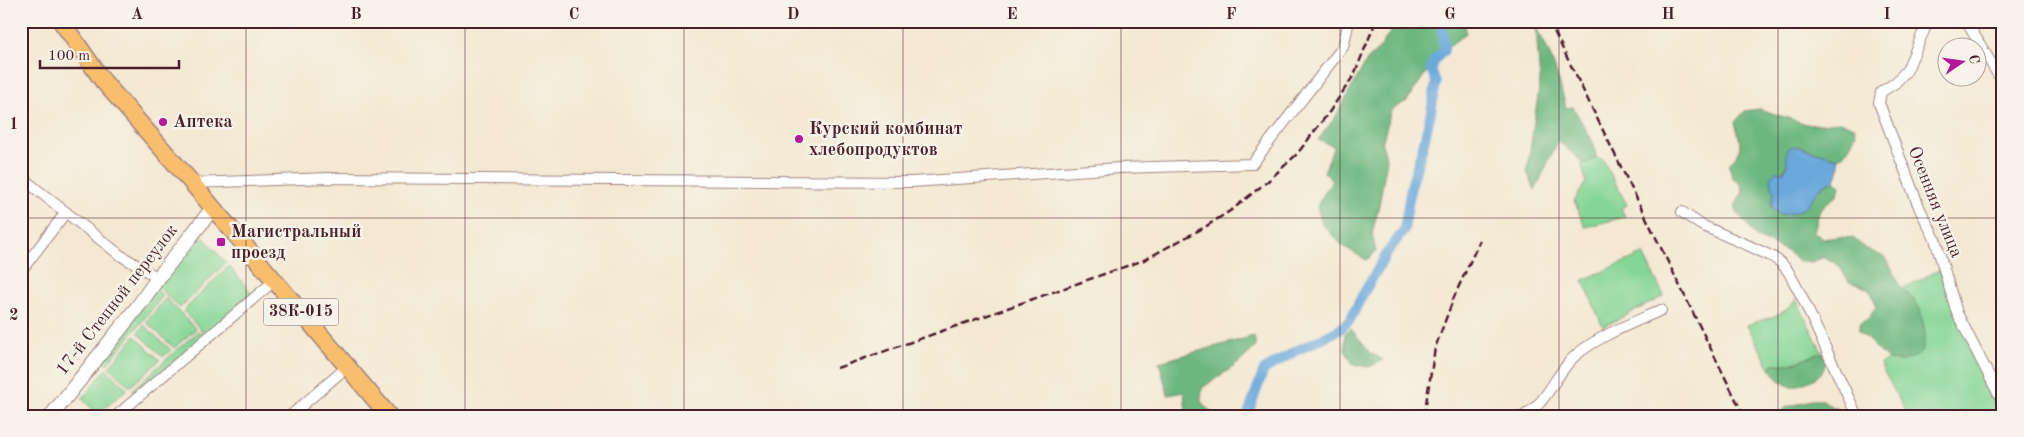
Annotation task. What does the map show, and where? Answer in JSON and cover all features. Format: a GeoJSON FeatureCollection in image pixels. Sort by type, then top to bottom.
{"type":"FeatureCollection","features":[{"type":"Feature","properties":{"kind":"main road","name":"38К-015"},"geometry":{"type":"LineString","coordinates":[[60,21],[103,81],[389,416]]}},
{"type":"Feature","properties":{"kind":"street"},"geometry":{"type":"LineString","coordinates":[[192,183],[330,178],[912,182],[1120,168],[1252,164],[1343,47],[1349,21]]}},
{"type":"Feature","properties":{"kind":"street","name":"Осенняя улица"},"geometry":{"type":"LineString","coordinates":[[1928,21],[1907,70],[1894,84],[1882,92],[1879,103],[1919,207],[1935,239],[1957,313],[2003,403]]}},
{"type":"Feature","properties":{"kind":"street"},"geometry":{"type":"LineString","coordinates":[[1966,21],[2003,83]]}},
{"type":"Feature","properties":{"kind":"street"},"geometry":{"type":"LineString","coordinates":[[21,177],[120,254],[158,278]]}},
{"type":"Feature","properties":{"kind":"street","name":"17-й Степной переулок"},"geometry":{"type":"LineString","coordinates":[[51,416],[213,208]]}},
{"type":"Feature","properties":{"kind":"street"},"geometry":{"type":"LineString","coordinates":[[21,271],[66,212]]}},
{"type":"Feature","properties":{"kind":"street"},"geometry":{"type":"LineString","coordinates":[[1682,212],[1701,225],[1752,247],[1781,263],[1788,271],[1857,416]]}},
{"type":"Feature","properties":{"kind":"street"},"geometry":{"type":"LineString","coordinates":[[116,416],[274,280]]}},
{"type":"Feature","properties":{"kind":"street"},"geometry":{"type":"LineString","coordinates":[[1524,416],[1536,409],[1576,356],[1606,337],[1660,310]]}},
{"type":"Feature","properties":{"kind":"street"},"geometry":{"type":"LineString","coordinates":[[290,416],[347,367]]}},
{"type":"Feature","properties":{"kind":"green space"},"geometry":{"type":"Polygon","coordinates":[[[1397,21],[1464,21],[1466,33],[1444,50],[1433,62],[1407,101],[1391,110],[1382,144],[1387,160],[1372,234],[1376,252],[1366,260],[1343,246],[1322,225],[1317,206],[1332,180],[1324,172],[1334,146],[1318,140],[1336,116],[1367,60],[1380,48],[1397,21]]]}},
{"type":"Feature","properties":{"kind":"green space"},"geometry":{"type":"Polygon","coordinates":[[[1536,28],[1551,57],[1566,108],[1573,107],[1594,144],[1596,157],[1589,163],[1581,161],[1558,141],[1535,190],[1527,172],[1540,81],[1536,28]]]}},
{"type":"Feature","properties":{"kind":"green space"},"geometry":{"type":"Polygon","coordinates":[[[1759,109],[1810,125],[1839,122],[1854,126],[1856,133],[1851,144],[1847,151],[1838,158],[1795,146],[1783,172],[1770,177],[1774,192],[1771,207],[1780,214],[1797,212],[1804,208],[1827,183],[1835,181],[1840,186],[1838,194],[1820,209],[1814,232],[1823,239],[1853,238],[1865,248],[1886,258],[1902,289],[1914,300],[1920,309],[1925,332],[1923,349],[1915,357],[1901,361],[1888,360],[1859,331],[1859,324],[1869,318],[1876,307],[1873,296],[1868,290],[1849,282],[1840,266],[1825,257],[1811,262],[1799,261],[1785,250],[1757,238],[1736,211],[1736,204],[1743,192],[1741,185],[1732,177],[1729,164],[1737,153],[1740,144],[1735,122],[1745,111],[1759,109]]]}},
{"type":"Feature","properties":{"kind":"green space"},"geometry":{"type":"Polygon","coordinates":[[[1596,157],[1603,160],[1627,205],[1621,208],[1625,217],[1585,227],[1574,201],[1586,182],[1581,161],[1589,163],[1596,157]]]}},
{"type":"Feature","properties":{"kind":"green space"},"geometry":{"type":"Polygon","coordinates":[[[199,232],[226,263],[180,308],[158,287],[199,232]]]}},
{"type":"Feature","properties":{"kind":"green space"},"geometry":{"type":"Polygon","coordinates":[[[1643,254],[1664,296],[1603,327],[1583,280],[1643,254]]]}},
{"type":"Feature","properties":{"kind":"green space"},"geometry":{"type":"Polygon","coordinates":[[[229,266],[252,296],[206,335],[183,311],[229,266]]]}},
{"type":"Feature","properties":{"kind":"green space"},"geometry":{"type":"Polygon","coordinates":[[[1939,270],[2003,412],[2003,416],[1908,416],[1880,364],[1888,360],[1901,361],[1914,300],[1902,289],[1939,270]]]}},
{"type":"Feature","properties":{"kind":"green space"},"geometry":{"type":"Polygon","coordinates":[[[156,289],[163,296],[107,364],[102,360],[156,289]]]}},
{"type":"Feature","properties":{"kind":"green space"},"geometry":{"type":"Polygon","coordinates":[[[166,298],[196,329],[174,348],[146,322],[166,298]]]}},
{"type":"Feature","properties":{"kind":"green space"},"geometry":{"type":"Polygon","coordinates":[[[1796,299],[1823,354],[1814,355],[1792,364],[1773,364],[1770,368],[1747,325],[1786,310],[1796,299]]]}},
{"type":"Feature","properties":{"kind":"green space"},"geometry":{"type":"Polygon","coordinates":[[[144,325],[171,350],[163,357],[138,333],[144,325]]]}},
{"type":"Feature","properties":{"kind":"green space"},"geometry":{"type":"Polygon","coordinates":[[[1351,329],[1371,353],[1383,360],[1369,367],[1353,364],[1345,350],[1345,333],[1351,329]]]}},
{"type":"Feature","properties":{"kind":"green space"},"geometry":{"type":"Polygon","coordinates":[[[198,331],[205,337],[138,395],[132,390],[198,331]]]}},
{"type":"Feature","properties":{"kind":"green space"},"geometry":{"type":"Polygon","coordinates":[[[135,336],[160,360],[130,387],[109,367],[135,336]]]}},
{"type":"Feature","properties":{"kind":"green space"},"geometry":{"type":"Polygon","coordinates":[[[1254,336],[1256,347],[1236,365],[1202,388],[1204,406],[1216,416],[1184,416],[1186,412],[1184,392],[1168,395],[1159,362],[1254,336]]]}},
{"type":"Feature","properties":{"kind":"green space"},"geometry":{"type":"Polygon","coordinates":[[[1818,353],[1823,354],[1825,360],[1823,370],[1816,377],[1797,385],[1787,385],[1778,379],[1770,368],[1773,364],[1796,362],[1818,353]]]}},
{"type":"Feature","properties":{"kind":"green space"},"geometry":{"type":"Polygon","coordinates":[[[106,369],[127,389],[98,414],[82,399],[106,369]]]}},
{"type":"Feature","properties":{"kind":"green space"},"geometry":{"type":"Polygon","coordinates":[[[1812,400],[1823,400],[1832,407],[1847,412],[1850,416],[1782,416],[1783,410],[1787,407],[1812,400]]]}},
{"type":"Feature","properties":{"kind":"water"},"geometry":{"type":"Polygon","coordinates":[[[1794,146],[1838,158],[1839,168],[1835,181],[1827,183],[1822,187],[1804,208],[1797,212],[1780,214],[1771,207],[1774,192],[1770,177],[1776,172],[1784,172],[1787,164],[1787,149],[1794,146]]]}},
{"type":"Feature","properties":{"kind":"waterway"},"geometry":{"type":"LineString","coordinates":[[1247,416],[1264,370],[1294,352],[1339,330],[1350,320],[1387,253],[1404,230],[1411,187],[1431,112],[1436,82],[1431,69],[1433,62],[1444,50],[1441,21]]}},
{"type":"Feature","properties":{"kind":"railway"},"geometry":{"type":"LineString","coordinates":[[837,368],[1144,260],[1205,227],[1233,209],[1268,181],[1297,154],[1330,111],[1354,75],[1376,21]]}},
{"type":"Feature","properties":{"kind":"railway"},"geometry":{"type":"LineString","coordinates":[[1549,21],[1744,416]]}},
{"type":"Feature","properties":{"kind":"railway"},"geometry":{"type":"LineString","coordinates":[[1424,416],[1435,348],[1454,297],[1480,240]]}},
{"type":"Feature","properties":{"kind":"place","name":"Аптека"},"geometry":{"type":"Point","coordinates":[163,122]}},
{"type":"Feature","properties":{"kind":"place","name":"Курский комбинат хлебопродуктов"},"geometry":{"type":"Point","coordinates":[799,139]}},
{"type":"Feature","properties":{"kind":"place","name":"Магистральный проезд"},"geometry":{"type":"Point","coordinates":[221,242]}}]}
